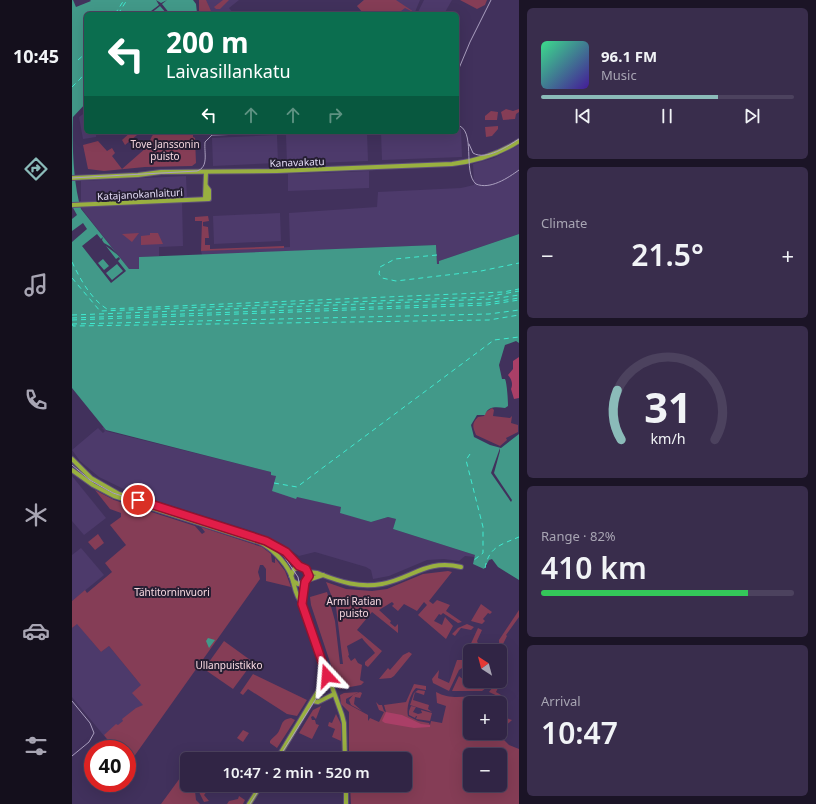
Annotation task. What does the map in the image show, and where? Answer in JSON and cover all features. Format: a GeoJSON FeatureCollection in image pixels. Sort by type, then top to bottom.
{"type":"FeatureCollection","features":[{"type":"Feature","properties":{"kind":"main road","name":"Kanavakatu"},"geometry":{"type":"LineString","coordinates":[[74,178],[161,172],[206,172],[452,164],[470,162],[493,155],[519,141]]}},
{"type":"Feature","properties":{"kind":"main road","name":"Katajanokanlaituri"},"geometry":{"type":"LineString","coordinates":[[72,206],[207,199],[206,172]]}},
{"type":"Feature","properties":{"kind":"main road"},"geometry":{"type":"LineString","coordinates":[[72,459],[87,474],[119,494],[266,541],[286,552],[300,567],[308,572],[323,575],[348,584],[366,585],[390,582],[430,566],[446,565],[462,567]]}},
{"type":"Feature","properties":{"kind":"main road"},"geometry":{"type":"LineString","coordinates":[[72,470],[81,478],[114,496],[262,543],[274,553],[298,584],[323,575]]}},
{"type":"Feature","properties":{"kind":"main road"},"geometry":{"type":"LineString","coordinates":[[300,567],[294,569],[292,577],[298,599],[302,603],[344,723],[345,752]]}},
{"type":"Feature","properties":{"kind":"main road"},"geometry":{"type":"LineString","coordinates":[[302,603],[304,599],[308,572]]}},
{"type":"Feature","properties":{"kind":"main road"},"geometry":{"type":"LineString","coordinates":[[281,752],[313,702],[327,676]]}},
{"type":"Feature","properties":{"kind":"main road"},"geometry":{"type":"LineString","coordinates":[[313,702],[318,702],[334,694]]}},
{"type":"Feature","properties":{"kind":"main road"},"geometry":{"type":"LineString","coordinates":[[249,804],[257,792]]}},
{"type":"Feature","properties":{"kind":"main road"},"geometry":{"type":"LineString","coordinates":[[346,792],[346,804]]}},
{"type":"Feature","properties":{"kind":"shaded area"},"geometry":{"type":"Polygon","coordinates":[[[72,0],[193,0],[196,4],[197,12],[84,12],[84,105],[73,117],[73,151],[78,199],[81,209],[129,269],[139,269],[139,257],[436,245],[437,264],[439,264],[439,261],[519,234],[519,343],[516,341],[505,345],[499,365],[502,379],[505,379],[506,381],[508,406],[505,408],[493,408],[488,410],[485,415],[477,415],[471,425],[474,437],[490,445],[501,448],[519,434],[519,580],[498,567],[492,559],[489,560],[484,569],[473,564],[475,555],[393,529],[396,519],[388,517],[371,522],[340,513],[341,507],[297,497],[296,499],[272,491],[276,476],[271,475],[271,472],[106,430],[72,388],[72,242],[87,229],[83,223],[72,231],[72,219],[77,215],[72,206],[72,0]]]}},
{"type":"Feature","properties":{"kind":"shaded area"},"geometry":{"type":"Polygon","coordinates":[[[199,0],[239,0],[229,8],[232,12],[199,12],[199,0]]]}},
{"type":"Feature","properties":{"kind":"shaded area"},"geometry":{"type":"Polygon","coordinates":[[[364,0],[420,0],[415,12],[362,12],[357,6],[364,0]]]}},
{"type":"Feature","properties":{"kind":"shaded area"},"geometry":{"type":"Polygon","coordinates":[[[424,0],[452,0],[445,12],[418,12],[424,0]]]}},
{"type":"Feature","properties":{"kind":"shaded area"},"geometry":{"type":"Polygon","coordinates":[[[84,113],[84,134],[96,134],[96,137],[83,139],[79,117],[84,113]]]}},
{"type":"Feature","properties":{"kind":"shaded area"},"geometry":{"type":"Polygon","coordinates":[[[459,129],[461,129],[462,157],[382,160],[381,134],[459,134],[459,129]]]}},
{"type":"Feature","properties":{"kind":"shaded area"},"geometry":{"type":"Polygon","coordinates":[[[367,134],[368,161],[287,164],[286,135],[367,134]]]}},
{"type":"Feature","properties":{"kind":"shaded area"},"geometry":{"type":"Polygon","coordinates":[[[277,135],[278,163],[213,166],[212,138],[277,135]]]}},
{"type":"Feature","properties":{"kind":"shaded area"},"geometry":{"type":"Polygon","coordinates":[[[519,145],[519,234],[439,261],[439,264],[437,264],[436,245],[202,255],[201,251],[290,247],[289,213],[377,207],[378,192],[461,188],[474,185],[473,164],[494,158],[519,145]]]}},
{"type":"Feature","properties":{"kind":"shaded area"},"geometry":{"type":"Polygon","coordinates":[[[369,171],[369,188],[288,191],[288,174],[369,171]]]}},
{"type":"Feature","properties":{"kind":"shaded area"},"geometry":{"type":"Polygon","coordinates":[[[186,176],[187,200],[182,200],[183,246],[159,247],[159,256],[139,257],[139,269],[129,269],[81,208],[79,202],[81,201],[81,181],[186,176]]]}},
{"type":"Feature","properties":{"kind":"shaded area"},"geometry":{"type":"Polygon","coordinates":[[[280,213],[281,241],[214,244],[213,216],[280,213]]]}},
{"type":"Feature","properties":{"kind":"shaded area"},"geometry":{"type":"Polygon","coordinates":[[[519,357],[519,398],[514,399],[511,389],[512,382],[508,375],[513,369],[513,361],[519,357]]]}},
{"type":"Feature","properties":{"kind":"shaded area"},"geometry":{"type":"Polygon","coordinates":[[[104,427],[106,431],[271,472],[276,476],[273,491],[342,507],[340,512],[371,522],[388,517],[396,519],[393,529],[475,555],[475,557],[465,556],[459,561],[444,559],[427,560],[389,576],[373,579],[371,570],[366,567],[315,552],[299,556],[282,544],[258,533],[132,493],[99,477],[80,461],[72,450],[98,428],[103,433],[105,431],[102,428],[104,427]]]}},
{"type":"Feature","properties":{"kind":"shaded area"},"geometry":{"type":"Polygon","coordinates":[[[72,476],[106,518],[84,535],[72,521],[72,476]]]}},
{"type":"Feature","properties":{"kind":"shaded area"},"geometry":{"type":"Polygon","coordinates":[[[81,548],[104,575],[72,601],[72,555],[81,548]]]}},
{"type":"Feature","properties":{"kind":"shaded area"},"geometry":{"type":"Polygon","coordinates":[[[77,623],[101,652],[109,646],[137,680],[162,699],[133,740],[108,740],[72,697],[72,628],[77,623]]]}},
{"type":"Feature","properties":{"kind":"shaded area"},"geometry":{"type":"Polygon","coordinates":[[[208,638],[215,640],[209,648],[206,641],[208,638]]]}},
{"type":"Feature","properties":{"kind":"shaded area"},"geometry":{"type":"Polygon","coordinates":[[[386,712],[402,715],[421,724],[430,725],[430,727],[414,728],[385,723],[382,721],[386,712]]]}},
{"type":"Feature","properties":{"kind":"green space"},"geometry":{"type":"Polygon","coordinates":[[[199,0],[206,0],[211,12],[199,12],[199,0]]]}},
{"type":"Feature","properties":{"kind":"green space"},"geometry":{"type":"Polygon","coordinates":[[[223,0],[229,0],[220,9],[216,9],[214,7],[223,0]]]}},
{"type":"Feature","properties":{"kind":"green space"},"geometry":{"type":"Polygon","coordinates":[[[364,0],[396,0],[414,12],[405,8],[400,12],[362,12],[357,6],[364,0]]]}},
{"type":"Feature","properties":{"kind":"green space"},"geometry":{"type":"Polygon","coordinates":[[[460,0],[487,0],[485,5],[477,9],[460,0]]]}},
{"type":"Feature","properties":{"kind":"green space"},"geometry":{"type":"Polygon","coordinates":[[[506,109],[513,111],[519,109],[515,119],[503,120],[501,112],[506,109]]]}},
{"type":"Feature","properties":{"kind":"green space"},"geometry":{"type":"Polygon","coordinates":[[[491,111],[498,112],[497,120],[485,120],[485,116],[491,111]]]}},
{"type":"Feature","properties":{"kind":"green space"},"geometry":{"type":"Polygon","coordinates":[[[498,126],[498,129],[492,136],[486,137],[485,127],[498,126]]]}},
{"type":"Feature","properties":{"kind":"green space"},"geometry":{"type":"Polygon","coordinates":[[[129,134],[137,135],[125,145],[122,140],[129,134]]]}},
{"type":"Feature","properties":{"kind":"green space","name":"Tove Janssonin puisto"},"geometry":{"type":"Polygon","coordinates":[[[154,134],[193,134],[193,137],[195,138],[196,163],[192,166],[145,167],[104,171],[88,169],[83,145],[98,141],[107,151],[112,148],[115,153],[112,156],[122,169],[147,147],[154,134]]]}},
{"type":"Feature","properties":{"kind":"green space"},"geometry":{"type":"Polygon","coordinates":[[[208,216],[209,221],[203,222],[203,226],[208,227],[209,238],[205,238],[205,245],[210,245],[210,249],[284,246],[284,248],[201,251],[202,221],[195,221],[195,217],[208,216]]]}},
{"type":"Feature","properties":{"kind":"green space"},"geometry":{"type":"Polygon","coordinates":[[[139,233],[132,242],[122,234],[139,233]]]}},
{"type":"Feature","properties":{"kind":"green space"},"geometry":{"type":"Polygon","coordinates":[[[150,233],[158,233],[163,244],[141,245],[141,236],[150,235],[150,233]]]}},
{"type":"Feature","properties":{"kind":"green space"},"geometry":{"type":"Polygon","coordinates":[[[492,408],[494,410],[493,416],[510,418],[512,416],[511,423],[518,425],[518,432],[506,438],[507,440],[500,446],[476,435],[473,428],[474,422],[478,417],[484,416],[486,412],[492,408]]]}},
{"type":"Feature","properties":{"kind":"green space","name":"Tähtitorninvuori"},"geometry":{"type":"Polygon","coordinates":[[[95,490],[114,500],[195,526],[202,534],[205,532],[201,527],[262,547],[271,554],[272,562],[275,563],[275,558],[285,571],[291,587],[266,581],[266,569],[263,565],[260,565],[258,572],[260,579],[136,754],[136,740],[108,740],[104,735],[116,724],[118,725],[123,721],[122,719],[136,708],[143,705],[132,693],[141,685],[109,646],[101,652],[77,624],[72,628],[72,601],[85,590],[87,593],[112,572],[105,563],[126,545],[110,525],[121,517],[121,513],[110,509],[95,490]]]}},
{"type":"Feature","properties":{"kind":"green space"},"geometry":{"type":"Polygon","coordinates":[[[98,534],[104,543],[95,550],[88,542],[98,534]]]}},
{"type":"Feature","properties":{"kind":"green space","name":"Armi Ratian puisto"},"geometry":{"type":"Polygon","coordinates":[[[448,571],[452,572],[429,601],[433,604],[437,600],[450,605],[446,611],[462,622],[458,623],[443,613],[441,615],[439,614],[434,621],[442,625],[445,617],[453,626],[446,639],[418,615],[427,605],[424,602],[417,611],[404,604],[398,611],[392,606],[394,604],[392,602],[379,610],[395,627],[398,624],[398,633],[372,612],[357,630],[382,651],[368,667],[365,665],[365,662],[375,653],[362,638],[347,646],[348,656],[351,661],[355,658],[358,663],[362,665],[360,680],[364,682],[361,685],[339,689],[311,605],[310,597],[327,592],[335,621],[340,664],[343,664],[336,607],[326,582],[346,589],[372,591],[387,589],[423,574],[448,571]]]}},
{"type":"Feature","properties":{"kind":"green space"},"geometry":{"type":"Polygon","coordinates":[[[481,604],[492,612],[490,614],[488,613],[483,619],[485,621],[482,624],[471,621],[481,604]]]}},
{"type":"Feature","properties":{"kind":"green space"},"geometry":{"type":"Polygon","coordinates":[[[519,610],[519,617],[506,635],[507,636],[503,644],[499,644],[499,640],[519,610]]]}},
{"type":"Feature","properties":{"kind":"green space"},"geometry":{"type":"Polygon","coordinates":[[[467,624],[474,627],[471,630],[461,628],[455,636],[452,634],[458,628],[467,624]]]}},
{"type":"Feature","properties":{"kind":"green space"},"geometry":{"type":"Polygon","coordinates":[[[478,628],[482,630],[477,641],[478,644],[471,644],[478,628]]]}},
{"type":"Feature","properties":{"kind":"green space","name":"Ullanpuistikko"},"geometry":{"type":"Polygon","coordinates":[[[224,641],[253,662],[233,689],[204,669],[224,641]]]}},
{"type":"Feature","properties":{"kind":"green space"},"geometry":{"type":"Polygon","coordinates":[[[409,652],[412,654],[394,676],[391,678],[379,679],[388,668],[390,670],[403,655],[409,652]]]}},
{"type":"Feature","properties":{"kind":"green space"},"geometry":{"type":"Polygon","coordinates":[[[457,660],[463,660],[463,667],[459,670],[449,691],[433,683],[432,679],[439,670],[438,678],[449,683],[457,660]]]}},
{"type":"Feature","properties":{"kind":"green space"},"geometry":{"type":"Polygon","coordinates":[[[253,674],[307,700],[297,716],[287,714],[248,689],[243,695],[240,693],[253,674]]]}},
{"type":"Feature","properties":{"kind":"green space"},"geometry":{"type":"Polygon","coordinates":[[[459,676],[463,679],[463,688],[486,688],[482,691],[452,691],[459,676]]]}},
{"type":"Feature","properties":{"kind":"green space"},"geometry":{"type":"Polygon","coordinates":[[[414,684],[426,686],[426,690],[416,688],[412,694],[409,701],[408,716],[418,721],[429,723],[430,725],[431,721],[442,723],[446,706],[437,703],[436,692],[452,697],[463,697],[463,740],[504,740],[509,745],[519,749],[519,804],[351,804],[350,792],[412,792],[412,752],[349,752],[349,712],[341,704],[340,695],[344,693],[359,692],[346,699],[346,703],[368,715],[368,721],[370,718],[379,722],[384,712],[379,710],[376,702],[379,705],[382,705],[384,711],[386,712],[384,705],[406,702],[414,684]]]}},
{"type":"Feature","properties":{"kind":"green space"},"geometry":{"type":"Polygon","coordinates":[[[492,688],[498,688],[496,692],[501,695],[498,696],[489,692],[492,688]]]}},
{"type":"Feature","properties":{"kind":"green space"},"geometry":{"type":"Polygon","coordinates":[[[418,690],[425,691],[424,695],[415,692],[418,690]]]}},
{"type":"Feature","properties":{"kind":"green space"},"geometry":{"type":"Polygon","coordinates":[[[360,692],[362,693],[360,698],[355,697],[354,704],[362,711],[351,705],[349,700],[353,695],[360,692]]]}},
{"type":"Feature","properties":{"kind":"green space"},"geometry":{"type":"Polygon","coordinates":[[[415,692],[413,700],[429,705],[428,709],[432,712],[410,705],[415,692]]]}},
{"type":"Feature","properties":{"kind":"green space"},"geometry":{"type":"Polygon","coordinates":[[[321,706],[316,719],[313,716],[311,717],[312,720],[315,720],[316,724],[319,725],[312,739],[299,733],[313,710],[321,706]]]}},
{"type":"Feature","properties":{"kind":"green space"},"geometry":{"type":"Polygon","coordinates":[[[411,706],[416,707],[413,712],[418,714],[422,713],[421,710],[432,713],[430,721],[416,719],[417,716],[415,718],[409,715],[411,706]]]}},
{"type":"Feature","properties":{"kind":"green space"},"geometry":{"type":"Polygon","coordinates":[[[336,714],[341,724],[341,741],[332,737],[335,729],[328,726],[329,722],[332,723],[336,714]]]}},
{"type":"Feature","properties":{"kind":"green space"},"geometry":{"type":"Polygon","coordinates":[[[291,718],[295,720],[277,748],[270,743],[270,741],[277,734],[283,722],[291,718]]]}},
{"type":"Feature","properties":{"kind":"green space"},"geometry":{"type":"Polygon","coordinates":[[[507,718],[512,720],[507,725],[507,718]]]}},
{"type":"Feature","properties":{"kind":"green space"},"geometry":{"type":"Polygon","coordinates":[[[243,730],[249,733],[243,742],[237,738],[243,730]]]}},
{"type":"Feature","properties":{"kind":"green space"},"geometry":{"type":"Polygon","coordinates":[[[180,778],[180,792],[195,792],[196,800],[200,804],[161,804],[180,778]]]}},
{"type":"Feature","properties":{"kind":"green space"},"geometry":{"type":"Polygon","coordinates":[[[199,792],[206,792],[204,795],[209,801],[204,802],[199,792]]]}},
{"type":"Feature","properties":{"kind":"green space"},"geometry":{"type":"Polygon","coordinates":[[[239,796],[245,800],[243,804],[227,804],[229,801],[238,799],[239,796]]]}},
{"type":"Feature","properties":{"kind":"pier"},"geometry":{"type":"Polygon","coordinates":[[[73,0],[90,0],[91,1],[76,7],[73,0]]]}},
{"type":"Feature","properties":{"kind":"pier"},"geometry":{"type":"Polygon","coordinates":[[[156,0],[161,3],[167,0],[162,4],[168,12],[165,12],[160,6],[152,12],[150,12],[159,5],[156,0]]]}},
{"type":"Feature","properties":{"kind":"pier"},"geometry":{"type":"Polygon","coordinates":[[[97,234],[101,239],[103,237],[102,240],[104,243],[111,247],[119,256],[106,246],[116,259],[119,257],[120,259],[118,261],[126,271],[111,283],[82,246],[97,234]],[[103,259],[98,263],[104,270],[109,266],[103,259]],[[117,264],[106,273],[112,280],[123,271],[117,264]]]}},
{"type":"Feature","properties":{"kind":"pier"},"geometry":{"type":"Polygon","coordinates":[[[500,448],[494,473],[512,500],[511,502],[491,473],[500,448]]]}},
{"type":"Feature","properties":{"kind":"ferry route"},"geometry":{"type":"LineString","coordinates":[[116,12],[124,0]]}},
{"type":"Feature","properties":{"kind":"ferry route"},"geometry":{"type":"LineString","coordinates":[[119,12],[127,0]]}},
{"type":"Feature","properties":{"kind":"ferry route"},"geometry":{"type":"LineString","coordinates":[[78,60],[84,55]]}},
{"type":"Feature","properties":{"kind":"ferry route"},"geometry":{"type":"LineString","coordinates":[[72,87],[84,73]]}},
{"type":"Feature","properties":{"kind":"ferry route"},"geometry":{"type":"LineString","coordinates":[[437,255],[395,259],[380,267],[379,274],[382,278],[396,281],[481,271],[519,263]]}},
{"type":"Feature","properties":{"kind":"ferry route"},"geometry":{"type":"LineString","coordinates":[[72,262],[82,282],[96,300],[107,309],[503,292],[519,289]]}},
{"type":"Feature","properties":{"kind":"ferry route"},"geometry":{"type":"LineString","coordinates":[[72,278],[100,311],[486,297],[519,291]]}},
{"type":"Feature","properties":{"kind":"ferry route"},"geometry":{"type":"LineString","coordinates":[[72,315],[492,299],[519,295]]}},
{"type":"Feature","properties":{"kind":"ferry route"},"geometry":{"type":"LineString","coordinates":[[72,318],[487,303],[519,298]]}},
{"type":"Feature","properties":{"kind":"ferry route"},"geometry":{"type":"LineString","coordinates":[[72,320],[487,305],[519,300]]}},
{"type":"Feature","properties":{"kind":"ferry route"},"geometry":{"type":"LineString","coordinates":[[72,324],[489,314],[519,310]]}},
{"type":"Feature","properties":{"kind":"ferry route"},"geometry":{"type":"LineString","coordinates":[[72,324],[73,326],[489,320],[519,315]]}},
{"type":"Feature","properties":{"kind":"ferry route"},"geometry":{"type":"LineString","coordinates":[[274,483],[297,487],[494,340],[519,337]]}},
{"type":"Feature","properties":{"kind":"ferry route"},"geometry":{"type":"LineString","coordinates":[[470,454],[466,460],[483,527],[483,553],[474,560]]}},
{"type":"Feature","properties":{"kind":"ferry route"},"geometry":{"type":"LineString","coordinates":[[485,568],[489,555],[496,548],[519,537]]}},
{"type":"Feature","properties":{"kind":"tram line"},"geometry":{"type":"LineString","coordinates":[[459,68],[491,0]]}},
{"type":"Feature","properties":{"kind":"tram line"},"geometry":{"type":"LineString","coordinates":[[459,126],[463,128],[466,134],[470,170],[472,178],[476,184],[493,184],[504,180],[519,170]]}},
{"type":"Feature","properties":{"kind":"tram line"},"geometry":{"type":"LineString","coordinates":[[72,178],[197,171],[201,169],[205,163],[205,142],[212,135],[245,134]]}},
{"type":"Feature","properties":{"kind":"tram line"},"geometry":{"type":"LineString","coordinates":[[469,144],[473,153],[484,155],[497,152],[519,139]]}},
{"type":"Feature","properties":{"kind":"tram line"},"geometry":{"type":"LineString","coordinates":[[72,465],[90,480],[113,493],[266,542],[281,552],[298,577],[303,604],[327,677],[324,686],[282,752]]}},
{"type":"Feature","properties":{"kind":"tram line"},"geometry":{"type":"LineString","coordinates":[[72,701],[90,723],[94,733],[89,742],[72,756]]}},
{"type":"Feature","properties":{"kind":"tram line"},"geometry":{"type":"LineString","coordinates":[[250,804],[258,792]]}},
{"type":"Feature","properties":{"kind":"route"},"geometry":{"type":"LineString","coordinates":[[138,500],[266,541],[282,549],[300,567],[306,569],[309,576],[308,580],[305,582],[304,599],[302,604],[327,676]]}}]}
